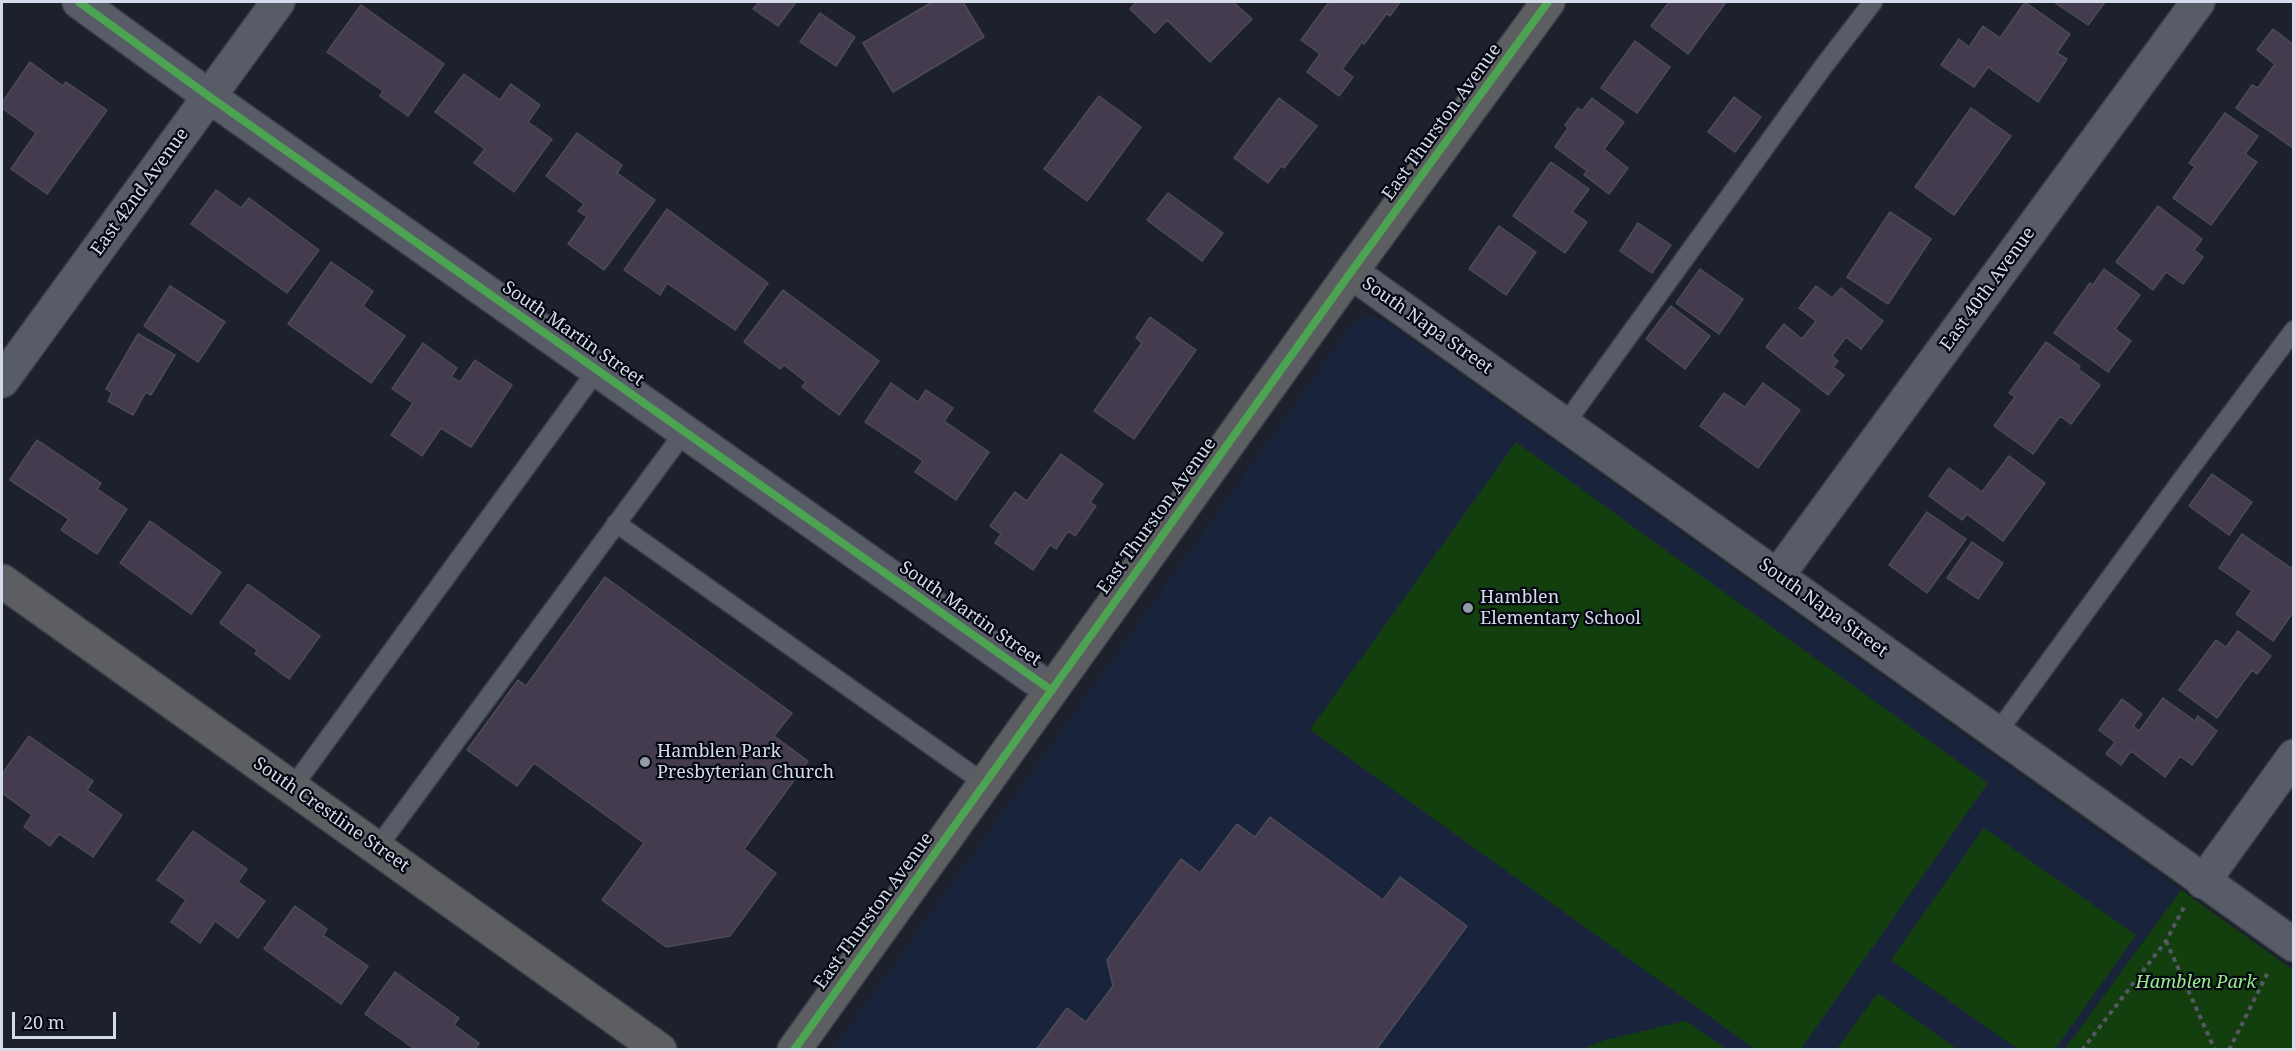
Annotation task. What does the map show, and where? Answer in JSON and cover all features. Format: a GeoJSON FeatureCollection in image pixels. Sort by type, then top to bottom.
{"type":"FeatureCollection","features":[{"type":"Feature","properties":{"kind":"street","name":"South Martin Street"},"geometry":{"type":"LineString","coordinates":[[79,2],[210,97],[1051,690]]}},
{"type":"Feature","properties":{"kind":"street","name":"East 42nd Avenue"},"geometry":{"type":"LineString","coordinates":[[2,381],[278,2]]}},
{"type":"Feature","properties":{"kind":"street","name":"East Thurston Avenue"},"geometry":{"type":"LineString","coordinates":[[794,1050],[1351,272],[1548,2]]}},
{"type":"Feature","properties":{"kind":"street","name":"East 40th Avenue"},"geometry":{"type":"LineString","coordinates":[[1778,576],[2198,2]]}},
{"type":"Feature","properties":{"kind":"street","name":"South Napa Street"},"geometry":{"type":"LineString","coordinates":[[1351,272],[1997,733],[2195,892],[2283,953]]}},
{"type":"Feature","properties":{"kind":"street","name":"South Crestline Street"},"geometry":{"type":"LineString","coordinates":[[2,581],[660,1050]]}},
{"type":"Feature","properties":{"kind":"street"},"geometry":{"type":"LineString","coordinates":[[2195,892],[2294,756]]}},
{"type":"Feature","properties":{"kind":"lane"},"geometry":{"type":"LineString","coordinates":[[1565,424],[1823,67],[1873,2]]}},
{"type":"Feature","properties":{"kind":"lane"},"geometry":{"type":"LineString","coordinates":[[1997,733],[2294,330]]}},
{"type":"Feature","properties":{"kind":"lane"},"geometry":{"type":"LineString","coordinates":[[292,788],[597,370]]}},
{"type":"Feature","properties":{"kind":"lane"},"geometry":{"type":"LineString","coordinates":[[377,848],[685,431]]}},
{"type":"Feature","properties":{"kind":"lane"},"geometry":{"type":"LineString","coordinates":[[616,523],[984,783]]}},
{"type":"Feature","properties":{"kind":"path"},"geometry":{"type":"LineString","coordinates":[[2082,1050],[2166,941],[2195,892]]}},
{"type":"Feature","properties":{"kind":"path"},"geometry":{"type":"LineString","coordinates":[[2166,941],[2215,1050]]}},
{"type":"Feature","properties":{"kind":"path"},"geometry":{"type":"LineString","coordinates":[[2229,1050],[2283,953]]}},
{"type":"Feature","properties":{"kind":"shaded area","name":"Hamblen Elementary School"},"geometry":{"type":"Polygon","coordinates":[[[1372,316],[1385,321],[2181,890],[2065,1049],[833,1050],[1351,326],[1362,317],[1372,316]]]}},
{"type":"Feature","properties":{"kind":"green space"},"geometry":{"type":"Polygon","coordinates":[[[1516,442],[1988,783],[1801,1049],[1755,1049],[1310,730],[1516,442]]]}},
{"type":"Feature","properties":{"kind":"green space"},"geometry":{"type":"Polygon","coordinates":[[[1984,828],[2136,935],[2055,1049],[2018,1049],[1891,960],[1984,828]]]}},
{"type":"Feature","properties":{"kind":"green space","name":"Hamblen Park"},"geometry":{"type":"Polygon","coordinates":[[[2181,890],[2293,970],[2293,1049],[2065,1049],[2181,890]]]}},
{"type":"Feature","properties":{"kind":"green space"},"geometry":{"type":"Polygon","coordinates":[[[1878,993],[1957,1049],[1837,1049],[1878,993]]]}},
{"type":"Feature","properties":{"kind":"green space"},"geometry":{"type":"Polygon","coordinates":[[[1686,1021],[1726,1049],[1583,1049],[1605,1040],[1686,1021]]]}},
{"type":"Feature","properties":{"kind":"building"},"geometry":{"type":"Polygon","coordinates":[[[759,2],[796,2],[778,26],[753,9],[759,2]]]}},
{"type":"Feature","properties":{"kind":"building"},"geometry":{"type":"Polygon","coordinates":[[[932,2],[963,2],[984,37],[893,92],[863,43],[932,2]]]}},
{"type":"Feature","properties":{"kind":"building"},"geometry":{"type":"Polygon","coordinates":[[[1136,2],[1233,2],[1252,19],[1210,62],[1167,20],[1155,33],[1130,9],[1136,2]]]}},
{"type":"Feature","properties":{"kind":"building"},"geometry":{"type":"Polygon","coordinates":[[[1329,2],[1400,2],[1390,16],[1387,13],[1342,69],[1353,77],[1339,96],[1307,72],[1320,54],[1301,40],[1329,2]]]}},
{"type":"Feature","properties":{"kind":"building"},"geometry":{"type":"Polygon","coordinates":[[[1669,2],[1726,2],[1688,54],[1651,26],[1669,2]]]}},
{"type":"Feature","properties":{"kind":"building"},"geometry":{"type":"Polygon","coordinates":[[[2025,2],[2070,34],[2057,53],[2067,59],[2038,102],[1988,67],[1974,87],[1941,65],[1959,39],[1969,47],[1983,26],[2000,38],[2025,2]]]}},
{"type":"Feature","properties":{"kind":"building"},"geometry":{"type":"Polygon","coordinates":[[[2054,2],[2105,2],[2088,25],[2054,2]]]}},
{"type":"Feature","properties":{"kind":"building"},"geometry":{"type":"Polygon","coordinates":[[[361,5],[444,64],[408,116],[380,96],[383,91],[327,52],[361,5]]]}},
{"type":"Feature","properties":{"kind":"building"},"geometry":{"type":"Polygon","coordinates":[[[820,13],[855,37],[836,66],[800,42],[820,13]]]}},
{"type":"Feature","properties":{"kind":"building"},"geometry":{"type":"Polygon","coordinates":[[[2273,29],[2294,45],[2293,148],[2236,108],[2252,85],[2258,88],[2275,64],[2257,50],[2273,29]]]}},
{"type":"Feature","properties":{"kind":"building"},"geometry":{"type":"Polygon","coordinates":[[[1635,41],[1670,67],[1637,113],[1601,88],[1635,41]]]}},
{"type":"Feature","properties":{"kind":"building"},"geometry":{"type":"Polygon","coordinates":[[[30,62],[63,86],[66,82],[107,110],[47,194],[11,169],[36,133],[2,108],[2,103],[30,62]]]}},
{"type":"Feature","properties":{"kind":"building"},"geometry":{"type":"Polygon","coordinates":[[[464,74],[500,100],[511,84],[540,105],[528,122],[552,139],[514,192],[474,163],[485,149],[435,112],[464,74]]]}},
{"type":"Feature","properties":{"kind":"building"},"geometry":{"type":"Polygon","coordinates":[[[1099,96],[1141,127],[1087,201],[1044,169],[1099,96]]]}},
{"type":"Feature","properties":{"kind":"building"},"geometry":{"type":"Polygon","coordinates":[[[1734,97],[1761,117],[1735,152],[1708,132],[1734,97]]]}},
{"type":"Feature","properties":{"kind":"building"},"geometry":{"type":"Polygon","coordinates":[[[1279,98],[1317,126],[1284,168],[1281,166],[1268,183],[1234,158],[1279,98]]]}},
{"type":"Feature","properties":{"kind":"building"},"geometry":{"type":"Polygon","coordinates":[[[1592,98],[1624,122],[1604,149],[1628,168],[1609,194],[1584,175],[1587,171],[1555,147],[1568,128],[1565,125],[1578,108],[1582,111],[1592,98]]]}},
{"type":"Feature","properties":{"kind":"building"},"geometry":{"type":"Polygon","coordinates":[[[1971,108],[2011,136],[1954,215],[1915,187],[1971,108]]]}},
{"type":"Feature","properties":{"kind":"building"},"geometry":{"type":"Polygon","coordinates":[[[2225,113],[2258,136],[2245,154],[2257,162],[2211,225],[2173,198],[2195,167],[2189,163],[2225,113]]]}},
{"type":"Feature","properties":{"kind":"building"},"geometry":{"type":"Polygon","coordinates":[[[577,133],[622,165],[617,173],[655,200],[604,270],[568,244],[587,217],[578,211],[584,204],[546,176],[577,133]]]}},
{"type":"Feature","properties":{"kind":"building"},"geometry":{"type":"Polygon","coordinates":[[[1551,162],[1589,189],[1572,212],[1587,222],[1565,253],[1513,216],[1551,162]]]}},
{"type":"Feature","properties":{"kind":"building"},"geometry":{"type":"Polygon","coordinates":[[[216,190],[241,208],[249,198],[319,250],[287,293],[191,224],[216,190]]]}},
{"type":"Feature","properties":{"kind":"building"},"geometry":{"type":"Polygon","coordinates":[[[1168,193],[1223,233],[1202,261],[1147,220],[1168,193]]]}},
{"type":"Feature","properties":{"kind":"building"},"geometry":{"type":"Polygon","coordinates":[[[2158,206],[2202,239],[2194,250],[2203,257],[2183,284],[2166,272],[2153,290],[2116,262],[2158,206]]]}},
{"type":"Feature","properties":{"kind":"building"},"geometry":{"type":"Polygon","coordinates":[[[667,209],[768,283],[735,330],[667,283],[660,295],[624,270],[667,209]]]}},
{"type":"Feature","properties":{"kind":"building"},"geometry":{"type":"Polygon","coordinates":[[[1890,212],[1931,239],[1888,304],[1847,277],[1890,212]]]}},
{"type":"Feature","properties":{"kind":"building"},"geometry":{"type":"Polygon","coordinates":[[[1638,223],[1671,245],[1652,273],[1620,251],[1638,223]]]}},
{"type":"Feature","properties":{"kind":"building"},"geometry":{"type":"Polygon","coordinates":[[[1499,226],[1536,252],[1506,295],[1469,269],[1499,226]]]}},
{"type":"Feature","properties":{"kind":"building"},"geometry":{"type":"Polygon","coordinates":[[[331,262],[373,291],[363,306],[405,336],[371,383],[288,324],[331,262]]]}},
{"type":"Feature","properties":{"kind":"building"},"geometry":{"type":"Polygon","coordinates":[[[1700,269],[1743,299],[1719,334],[1676,303],[1700,269]]]}},
{"type":"Feature","properties":{"kind":"building"},"geometry":{"type":"Polygon","coordinates":[[[2104,269],[2140,295],[2115,329],[2131,341],[2108,372],[2054,333],[2090,283],[2093,285],[2104,269]]]}},
{"type":"Feature","properties":{"kind":"building"},"geometry":{"type":"Polygon","coordinates":[[[170,286],[225,322],[198,362],[144,326],[170,286]]]}},
{"type":"Feature","properties":{"kind":"building"},"geometry":{"type":"Polygon","coordinates":[[[1816,286],[1832,298],[1841,288],[1883,321],[1861,349],[1846,337],[1832,356],[1838,361],[1833,367],[1844,375],[1828,395],[1766,347],[1784,324],[1802,339],[1816,321],[1799,308],[1816,286]]]}},
{"type":"Feature","properties":{"kind":"building"},"geometry":{"type":"Polygon","coordinates":[[[783,290],[879,361],[839,415],[802,387],[806,382],[784,365],[780,369],[744,342],[783,290]]]}},
{"type":"Feature","properties":{"kind":"building"},"geometry":{"type":"Polygon","coordinates":[[[1671,306],[1710,336],[1685,369],[1646,339],[1671,306]]]}},
{"type":"Feature","properties":{"kind":"building"},"geometry":{"type":"Polygon","coordinates":[[[1150,317],[1196,350],[1134,439],[1094,411],[1142,343],[1136,338],[1150,317]]]}},
{"type":"Feature","properties":{"kind":"building"},"geometry":{"type":"Polygon","coordinates":[[[138,334],[175,355],[151,395],[146,392],[133,415],[108,401],[112,393],[106,389],[138,334]]]}},
{"type":"Feature","properties":{"kind":"building"},"geometry":{"type":"Polygon","coordinates":[[[2046,342],[2080,366],[2078,369],[2100,385],[2071,424],[2060,416],[2033,454],[1994,426],[2015,397],[2009,393],[2046,342]]]}},
{"type":"Feature","properties":{"kind":"building"},"geometry":{"type":"Polygon","coordinates":[[[423,343],[457,368],[451,377],[460,382],[475,360],[512,385],[471,447],[441,428],[422,456],[391,435],[413,403],[392,389],[423,343]]]}},
{"type":"Feature","properties":{"kind":"building"},"geometry":{"type":"Polygon","coordinates":[[[891,383],[918,402],[926,390],[953,408],[944,421],[989,452],[956,500],[915,472],[923,461],[865,422],[891,383]]]}},
{"type":"Feature","properties":{"kind":"building"},"geometry":{"type":"Polygon","coordinates":[[[1763,383],[1800,410],[1758,468],[1700,426],[1724,393],[1745,407],[1763,383]]]}},
{"type":"Feature","properties":{"kind":"building"},"geometry":{"type":"Polygon","coordinates":[[[37,440],[101,483],[97,489],[127,509],[97,554],[61,530],[69,519],[10,480],[37,440]]]}},
{"type":"Feature","properties":{"kind":"building"},"geometry":{"type":"Polygon","coordinates":[[[1061,454],[1103,484],[1090,502],[1096,506],[1075,536],[1068,531],[1056,549],[1050,545],[1033,570],[995,543],[1001,534],[990,526],[1015,492],[1027,501],[1061,454]]]}},
{"type":"Feature","properties":{"kind":"building"},"geometry":{"type":"Polygon","coordinates":[[[2009,456],[2045,483],[2003,541],[1967,514],[1962,520],[1929,496],[1949,468],[1982,492],[2009,456]]]}},
{"type":"Feature","properties":{"kind":"building"},"geometry":{"type":"Polygon","coordinates":[[[2212,474],[2252,502],[2229,535],[2189,506],[2212,474]]]}},
{"type":"Feature","properties":{"kind":"building"},"geometry":{"type":"Polygon","coordinates":[[[1927,512],[1966,539],[1927,593],[1889,565],[1927,512]]]}},
{"type":"Feature","properties":{"kind":"building"},"geometry":{"type":"Polygon","coordinates":[[[150,521],[221,572],[191,614],[120,563],[150,521]]]}},
{"type":"Feature","properties":{"kind":"building"},"geometry":{"type":"Polygon","coordinates":[[[2242,534],[2291,568],[2294,565],[2294,611],[2273,641],[2236,614],[2252,591],[2219,568],[2242,534]]]}},
{"type":"Feature","properties":{"kind":"building"},"geometry":{"type":"Polygon","coordinates":[[[1972,542],[2003,563],[1978,599],[1947,578],[1972,542]]]}},
{"type":"Feature","properties":{"kind":"building","name":"Hamblen Park Presbyterian Church"},"geometry":{"type":"Polygon","coordinates":[[[605,577],[792,713],[774,736],[808,761],[744,849],[776,873],[730,936],[666,947],[602,900],[644,843],[534,763],[517,786],[467,750],[518,680],[526,686],[605,577]]]}},
{"type":"Feature","properties":{"kind":"building"},"geometry":{"type":"Polygon","coordinates":[[[248,584],[320,636],[289,679],[255,654],[257,650],[220,623],[248,584]]]}},
{"type":"Feature","properties":{"kind":"building"},"geometry":{"type":"Polygon","coordinates":[[[2238,631],[2271,656],[2257,674],[2252,670],[2217,718],[2179,690],[2216,640],[2226,647],[2238,631]]]}},
{"type":"Feature","properties":{"kind":"building"},"geometry":{"type":"Polygon","coordinates":[[[2163,698],[2195,721],[2198,716],[2217,731],[2192,765],[2180,756],[2165,777],[2131,751],[2121,765],[2106,754],[2115,742],[2099,730],[2122,699],[2142,714],[2133,726],[2139,731],[2163,698]]]}},
{"type":"Feature","properties":{"kind":"building"},"geometry":{"type":"Polygon","coordinates":[[[29,736],[93,781],[87,790],[122,815],[93,857],[59,834],[50,846],[24,827],[32,815],[2,793],[2,774],[29,736]]]}},
{"type":"Feature","properties":{"kind":"building"},"geometry":{"type":"Polygon","coordinates":[[[1270,817],[1383,900],[1400,877],[1467,926],[1376,1050],[1036,1050],[1067,1008],[1086,1022],[1113,986],[1107,960],[1181,859],[1200,873],[1237,824],[1255,837],[1270,817]]]}},
{"type":"Feature","properties":{"kind":"building"},"geometry":{"type":"Polygon","coordinates":[[[193,831],[247,869],[238,882],[265,901],[238,938],[215,921],[200,943],[171,922],[186,900],[157,880],[193,831]]]}},
{"type":"Feature","properties":{"kind":"building"},"geometry":{"type":"Polygon","coordinates":[[[295,906],[327,929],[323,935],[368,966],[341,1004],[264,949],[295,906]]]}},
{"type":"Feature","properties":{"kind":"building"},"geometry":{"type":"Polygon","coordinates":[[[395,972],[459,1018],[454,1025],[479,1043],[475,1050],[416,1050],[365,1014],[395,972]]]}},
{"type":"Feature","properties":{"kind":"cycle path"},"geometry":{"type":"LineString","coordinates":[[79,2],[210,97],[1051,690]]}},
{"type":"Feature","properties":{"kind":"cycle path"},"geometry":{"type":"LineString","coordinates":[[794,1050],[1351,272],[1548,2]]}},
{"type":"Feature","properties":{"kind":"place","name":"Hamblen Elementary School"},"geometry":{"type":"Point","coordinates":[1468,608]}},
{"type":"Feature","properties":{"kind":"place","name":"Hamblen Park Presbyterian Church"},"geometry":{"type":"Point","coordinates":[645,762]}}]}
